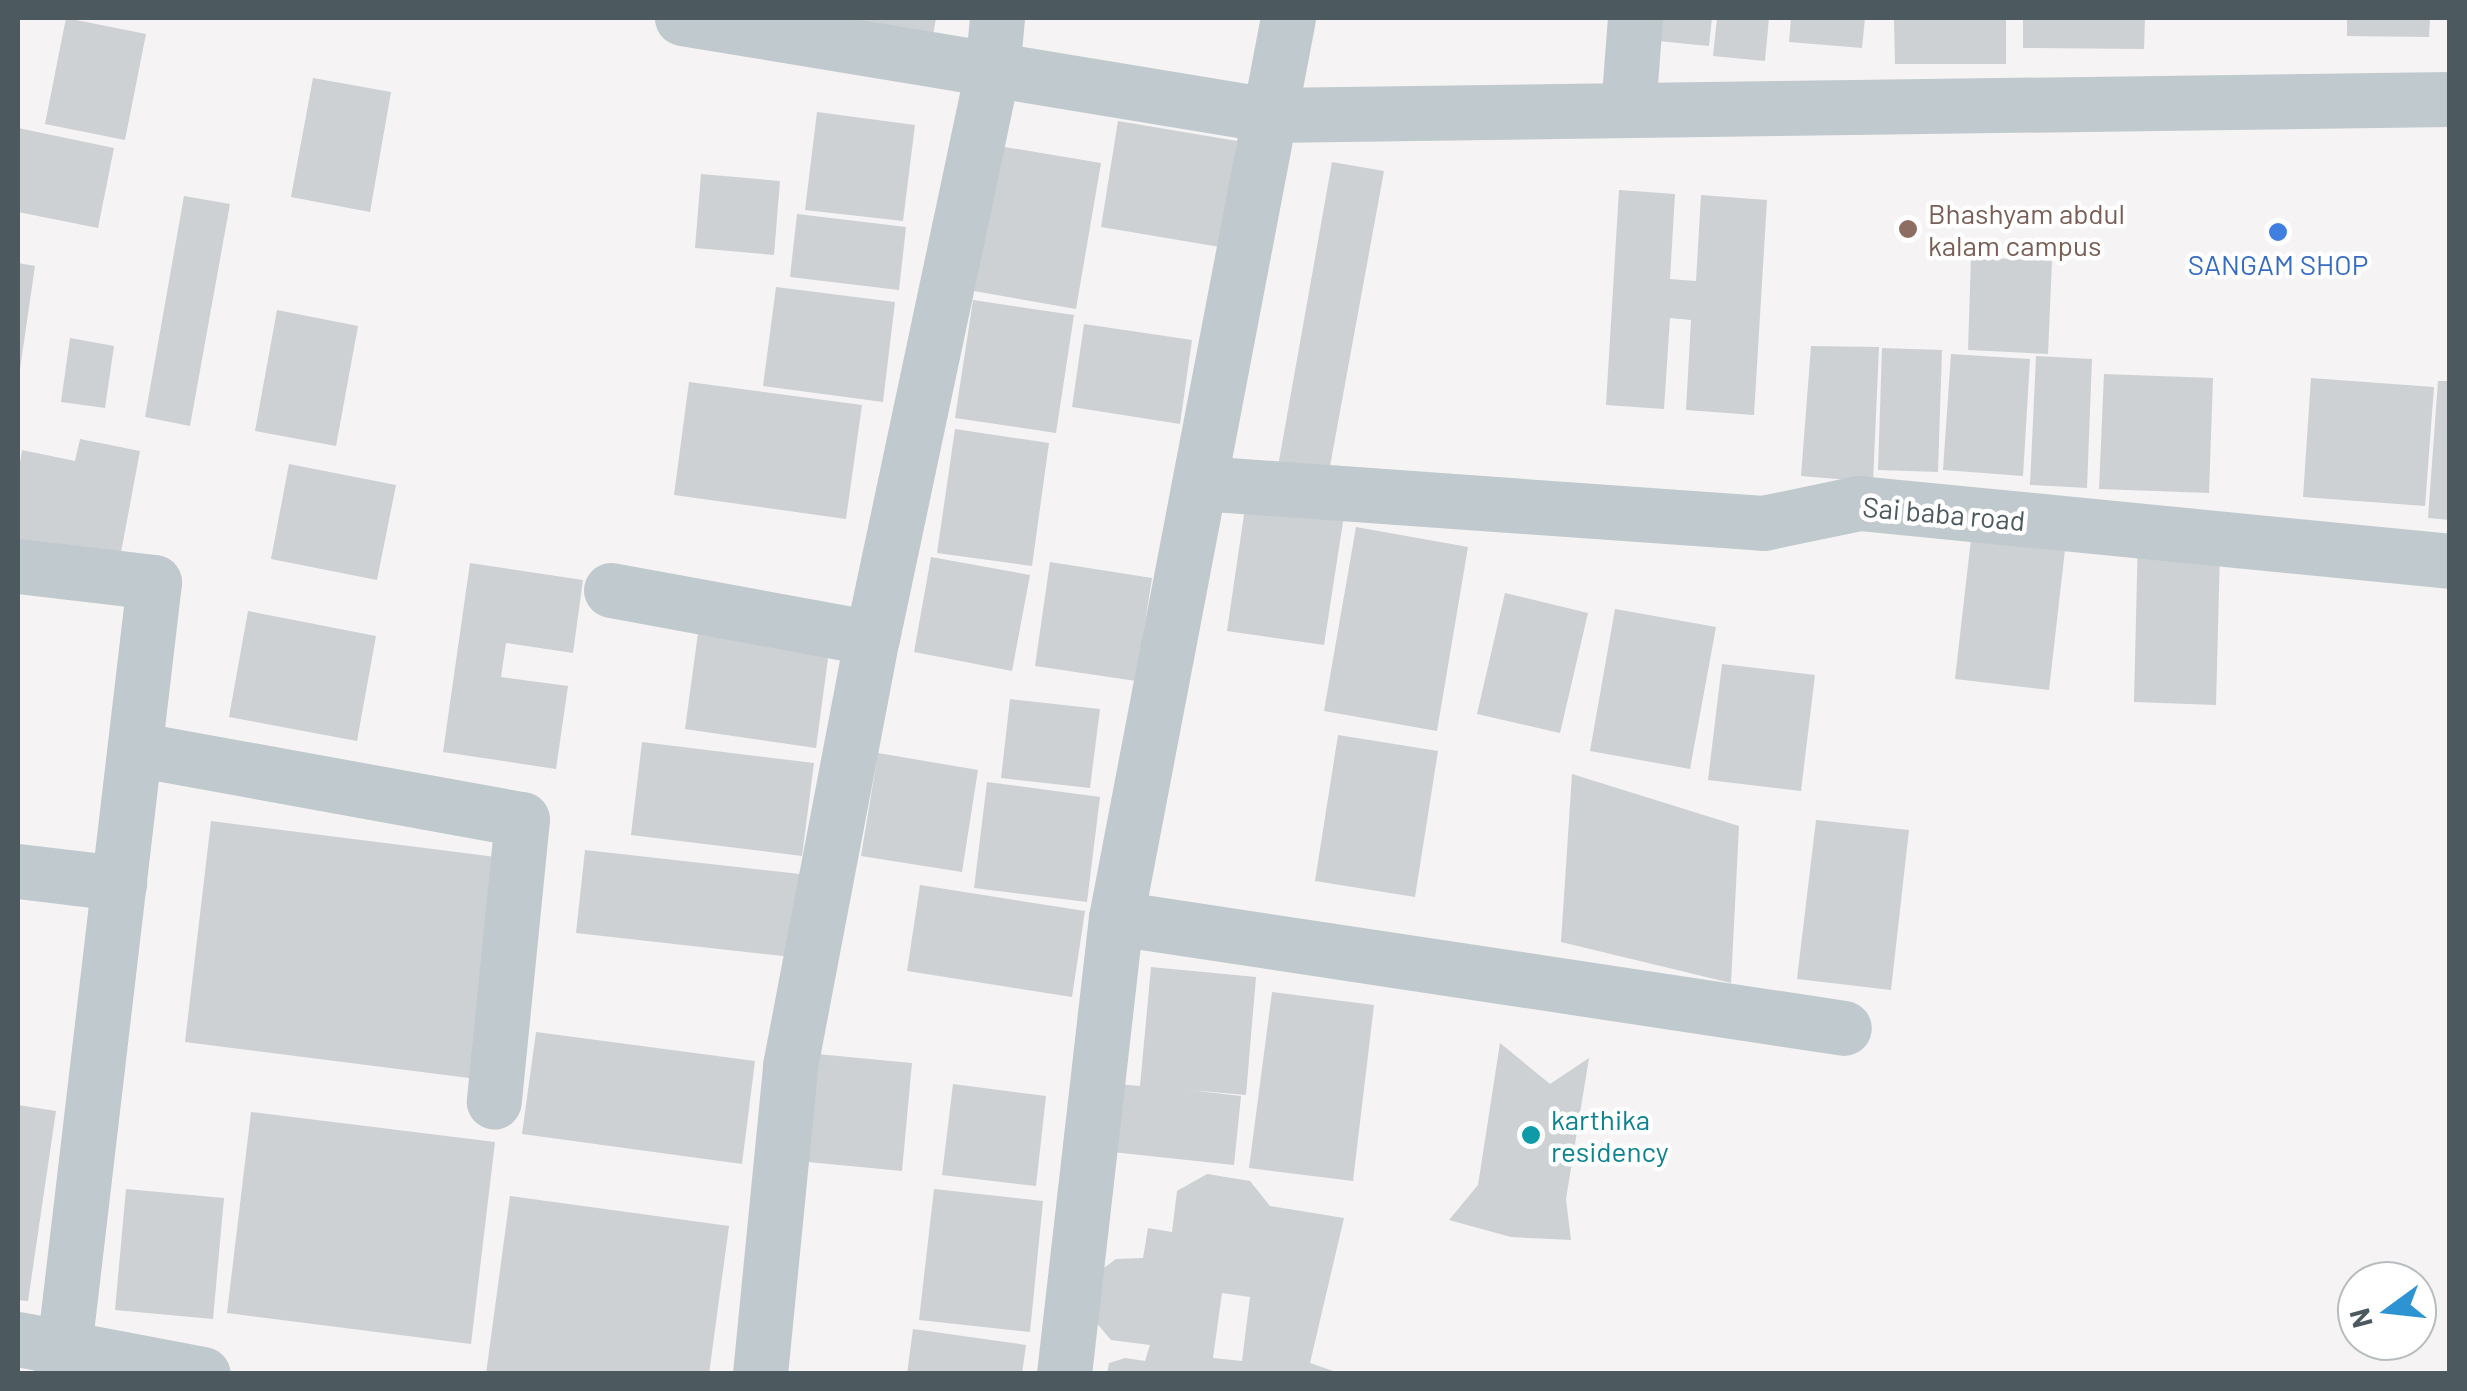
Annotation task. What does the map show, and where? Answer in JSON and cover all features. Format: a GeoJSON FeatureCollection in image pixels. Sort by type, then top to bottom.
{"type":"FeatureCollection","features":[{"type":"Feature","properties":{"kind":"street"},"geometry":{"type":"LineString","coordinates":[[682,18],[1270,115],[2450,99]]}},
{"type":"Feature","properties":{"kind":"street"},"geometry":{"type":"LineString","coordinates":[[760,1374],[790,1066],[872,638],[992,72],[997,18]]}},
{"type":"Feature","properties":{"kind":"street"},"geometry":{"type":"LineString","coordinates":[[1064,1374],[1116,918],[1288,18]]}},
{"type":"Feature","properties":{"kind":"street"},"geometry":{"type":"LineString","coordinates":[[1628,109],[1636,18]]}},
{"type":"Feature","properties":{"kind":"street","name":"Sai baba road"},"geometry":{"type":"LineString","coordinates":[[1200,483],[1764,523],[1859,503],[2450,561]]}},
{"type":"Feature","properties":{"kind":"street"},"geometry":{"type":"LineString","coordinates":[[18,566],[154,582],[120,883],[48,1353],[203,1374]]}},
{"type":"Feature","properties":{"kind":"street"},"geometry":{"type":"LineString","coordinates":[[611,590],[872,638]]}},
{"type":"Feature","properties":{"kind":"street"},"geometry":{"type":"LineString","coordinates":[[135,750],[522,819],[494,1102]]}},
{"type":"Feature","properties":{"kind":"street"},"geometry":{"type":"LineString","coordinates":[[18,870],[120,883]]}},
{"type":"Feature","properties":{"kind":"street"},"geometry":{"type":"LineString","coordinates":[[1116,918],[1844,1028]]}},
{"type":"Feature","properties":{"kind":"building"},"geometry":{"type":"Polygon","coordinates":[[[66,18],[146,34],[125,140],[45,124],[66,18]]]}},
{"type":"Feature","properties":{"kind":"building"},"geometry":{"type":"Polygon","coordinates":[[[862,18],[936,18],[931,47],[859,33],[862,18]]]}},
{"type":"Feature","properties":{"kind":"building"},"geometry":{"type":"Polygon","coordinates":[[[1660,18],[1712,18],[1709,46],[1658,41],[1660,18]]]}},
{"type":"Feature","properties":{"kind":"building"},"geometry":{"type":"Polygon","coordinates":[[[1717,18],[1769,18],[1765,61],[1713,56],[1717,18]]]}},
{"type":"Feature","properties":{"kind":"building"},"geometry":{"type":"Polygon","coordinates":[[[1791,18],[1865,18],[1862,48],[1789,42],[1791,18]]]}},
{"type":"Feature","properties":{"kind":"building"},"geometry":{"type":"Polygon","coordinates":[[[1894,18],[2006,18],[2006,64],[1895,64],[1894,18]]]}},
{"type":"Feature","properties":{"kind":"building"},"geometry":{"type":"Polygon","coordinates":[[[2023,18],[2145,18],[2144,49],[2023,48],[2023,18]]]}},
{"type":"Feature","properties":{"kind":"building"},"geometry":{"type":"Polygon","coordinates":[[[2347,18],[2430,18],[2429,37],[2347,36],[2347,18]]]}},
{"type":"Feature","properties":{"kind":"building"},"geometry":{"type":"Polygon","coordinates":[[[313,78],[391,92],[370,212],[291,197],[313,78]]]}},
{"type":"Feature","properties":{"kind":"building"},"geometry":{"type":"Polygon","coordinates":[[[817,112],[915,125],[903,221],[805,210],[817,112]]]}},
{"type":"Feature","properties":{"kind":"building"},"geometry":{"type":"Polygon","coordinates":[[[1118,121],[1237,141],[1220,247],[1101,227],[1118,121]]]}},
{"type":"Feature","properties":{"kind":"building"},"geometry":{"type":"Polygon","coordinates":[[[18,128],[114,148],[98,228],[18,212],[18,128]]]}},
{"type":"Feature","properties":{"kind":"building"},"geometry":{"type":"Polygon","coordinates":[[[999,146],[1101,163],[1076,309],[974,291],[999,146]]]}},
{"type":"Feature","properties":{"kind":"building"},"geometry":{"type":"Polygon","coordinates":[[[1332,162],[1384,171],[1326,488],[1276,478],[1332,162]]]}},
{"type":"Feature","properties":{"kind":"building"},"geometry":{"type":"Polygon","coordinates":[[[701,174],[780,181],[774,255],[695,248],[701,174]]]}},
{"type":"Feature","properties":{"kind":"building"},"geometry":{"type":"Polygon","coordinates":[[[1619,190],[1675,194],[1670,279],[1696,281],[1701,195],[1767,200],[1754,415],[1686,410],[1691,320],[1670,318],[1664,409],[1606,405],[1619,190]]]}},
{"type":"Feature","properties":{"kind":"building"},"geometry":{"type":"Polygon","coordinates":[[[184,196],[230,204],[190,426],[145,417],[184,196]]]}},
{"type":"Feature","properties":{"kind":"building"},"geometry":{"type":"Polygon","coordinates":[[[797,214],[906,227],[899,290],[790,277],[797,214]]]}},
{"type":"Feature","properties":{"kind":"building"},"geometry":{"type":"Polygon","coordinates":[[[1971,257],[2052,261],[2048,354],[1968,350],[1971,257]]]}},
{"type":"Feature","properties":{"kind":"building"},"geometry":{"type":"Polygon","coordinates":[[[18,263],[35,266],[20,369],[18,369],[18,263]]]}},
{"type":"Feature","properties":{"kind":"building"},"geometry":{"type":"Polygon","coordinates":[[[776,287],[895,302],[883,402],[763,386],[776,287]]]}},
{"type":"Feature","properties":{"kind":"building"},"geometry":{"type":"Polygon","coordinates":[[[973,300],[1074,315],[1056,433],[955,418],[973,300]]]}},
{"type":"Feature","properties":{"kind":"building"},"geometry":{"type":"Polygon","coordinates":[[[277,310],[358,326],[336,446],[255,431],[277,310]]]}},
{"type":"Feature","properties":{"kind":"building"},"geometry":{"type":"Polygon","coordinates":[[[1084,324],[1192,340],[1180,424],[1072,407],[1084,324]]]}},
{"type":"Feature","properties":{"kind":"building"},"geometry":{"type":"Polygon","coordinates":[[[70,338],[114,346],[105,408],[61,402],[70,338]]]}},
{"type":"Feature","properties":{"kind":"building"},"geometry":{"type":"Polygon","coordinates":[[[1811,346],[1879,347],[1873,482],[1801,476],[1811,346]]]}},
{"type":"Feature","properties":{"kind":"building"},"geometry":{"type":"Polygon","coordinates":[[[1882,348],[1942,350],[1938,472],[1878,470],[1882,348]]]}},
{"type":"Feature","properties":{"kind":"building"},"geometry":{"type":"Polygon","coordinates":[[[1951,354],[2030,359],[2023,476],[1943,470],[1951,354]]]}},
{"type":"Feature","properties":{"kind":"building"},"geometry":{"type":"Polygon","coordinates":[[[2036,356],[2092,359],[2087,488],[2030,485],[2036,356]]]}},
{"type":"Feature","properties":{"kind":"building"},"geometry":{"type":"Polygon","coordinates":[[[2104,374],[2213,378],[2209,493],[2099,489],[2104,374]]]}},
{"type":"Feature","properties":{"kind":"building"},"geometry":{"type":"Polygon","coordinates":[[[2311,378],[2434,387],[2425,506],[2303,497],[2311,378]]]}},
{"type":"Feature","properties":{"kind":"building"},"geometry":{"type":"Polygon","coordinates":[[[2438,381],[2450,381],[2450,520],[2428,518],[2438,381]]]}},
{"type":"Feature","properties":{"kind":"building"},"geometry":{"type":"Polygon","coordinates":[[[689,382],[862,405],[846,519],[674,495],[689,382]]]}},
{"type":"Feature","properties":{"kind":"building"},"geometry":{"type":"Polygon","coordinates":[[[955,429],[1049,443],[1032,566],[937,553],[955,429]]]}},
{"type":"Feature","properties":{"kind":"building"},"geometry":{"type":"Polygon","coordinates":[[[80,439],[140,451],[119,563],[18,542],[22,450],[75,461],[80,439]]]}},
{"type":"Feature","properties":{"kind":"building"},"geometry":{"type":"Polygon","coordinates":[[[289,464],[396,485],[377,580],[271,559],[289,464]]]}},
{"type":"Feature","properties":{"kind":"building"},"geometry":{"type":"Polygon","coordinates":[[[1247,494],[1345,509],[1324,645],[1227,631],[1247,494]]]}},
{"type":"Feature","properties":{"kind":"building"},"geometry":{"type":"Polygon","coordinates":[[[1356,527],[1468,547],[1437,731],[1324,711],[1356,527]]]}},
{"type":"Feature","properties":{"kind":"building"},"geometry":{"type":"Polygon","coordinates":[[[1972,530],[2066,541],[2049,690],[1955,679],[1972,530]]]}},
{"type":"Feature","properties":{"kind":"building"},"geometry":{"type":"Polygon","coordinates":[[[2138,534],[2220,550],[2216,705],[2134,702],[2138,534]]]}},
{"type":"Feature","properties":{"kind":"building"},"geometry":{"type":"Polygon","coordinates":[[[931,557],[1030,575],[1012,671],[914,652],[931,557]]]}},
{"type":"Feature","properties":{"kind":"building"},"geometry":{"type":"Polygon","coordinates":[[[1050,562],[1152,578],[1136,681],[1035,666],[1050,562]]]}},
{"type":"Feature","properties":{"kind":"building"},"geometry":{"type":"Polygon","coordinates":[[[470,563],[583,580],[573,653],[506,643],[501,677],[568,686],[556,769],[443,752],[470,563]]]}},
{"type":"Feature","properties":{"kind":"building"},"geometry":{"type":"Polygon","coordinates":[[[1505,593],[1588,613],[1560,733],[1477,714],[1505,593]]]}},
{"type":"Feature","properties":{"kind":"building"},"geometry":{"type":"Polygon","coordinates":[[[1615,609],[1716,627],[1690,769],[1590,751],[1615,609]]]}},
{"type":"Feature","properties":{"kind":"building"},"geometry":{"type":"Polygon","coordinates":[[[248,611],[376,636],[357,741],[229,717],[248,611]]]}},
{"type":"Feature","properties":{"kind":"building"},"geometry":{"type":"Polygon","coordinates":[[[698,633],[829,651],[816,748],[685,729],[698,633]]]}},
{"type":"Feature","properties":{"kind":"building"},"geometry":{"type":"Polygon","coordinates":[[[1722,664],[1815,675],[1801,791],[1708,780],[1722,664]]]}},
{"type":"Feature","properties":{"kind":"building"},"geometry":{"type":"Polygon","coordinates":[[[1010,699],[1100,709],[1090,788],[1001,778],[1010,699]]]}},
{"type":"Feature","properties":{"kind":"building"},"geometry":{"type":"Polygon","coordinates":[[[1338,735],[1438,751],[1415,897],[1315,881],[1338,735]]]}},
{"type":"Feature","properties":{"kind":"building"},"geometry":{"type":"Polygon","coordinates":[[[642,742],[814,763],[802,856],[631,835],[642,742]]]}},
{"type":"Feature","properties":{"kind":"building"},"geometry":{"type":"Polygon","coordinates":[[[878,753],[978,770],[962,872],[861,856],[878,753]]]}},
{"type":"Feature","properties":{"kind":"building"},"geometry":{"type":"Polygon","coordinates":[[[1572,774],[1739,826],[1731,983],[1561,942],[1572,774]]]}},
{"type":"Feature","properties":{"kind":"building"},"geometry":{"type":"Polygon","coordinates":[[[987,782],[1100,797],[1087,902],[974,888],[987,782]]]}},
{"type":"Feature","properties":{"kind":"building"},"geometry":{"type":"Polygon","coordinates":[[[1816,820],[1909,830],[1891,990],[1797,979],[1816,820]]]}},
{"type":"Feature","properties":{"kind":"building"},"geometry":{"type":"Polygon","coordinates":[[[211,821],[504,858],[477,1079],[185,1042],[211,821]]]}},
{"type":"Feature","properties":{"kind":"building"},"geometry":{"type":"Polygon","coordinates":[[[585,850],[800,874],[792,957],[576,933],[585,850]]]}},
{"type":"Feature","properties":{"kind":"building"},"geometry":{"type":"Polygon","coordinates":[[[920,885],[1085,911],[1072,997],[907,971],[920,885]]]}},
{"type":"Feature","properties":{"kind":"building"},"geometry":{"type":"Polygon","coordinates":[[[1151,967],[1256,977],[1246,1095],[1189,1090],[1241,1096],[1234,1165],[1112,1152],[1118,1084],[1140,1086],[1151,967]]]}},
{"type":"Feature","properties":{"kind":"building"},"geometry":{"type":"Polygon","coordinates":[[[1272,992],[1374,1005],[1353,1181],[1249,1168],[1272,992]]]}},
{"type":"Feature","properties":{"kind":"building"},"geometry":{"type":"Polygon","coordinates":[[[536,1032],[755,1061],[742,1164],[522,1134],[536,1032]]]}},
{"type":"Feature","properties":{"kind":"building","name":"karthika residency"},"geometry":{"type":"Polygon","coordinates":[[[1500,1043],[1550,1084],[1589,1058],[1566,1199],[1571,1240],[1511,1237],[1449,1220],[1478,1185],[1500,1043]]]}},
{"type":"Feature","properties":{"kind":"building"},"geometry":{"type":"Polygon","coordinates":[[[817,1054],[912,1063],[902,1171],[808,1162],[817,1054]]]}},
{"type":"Feature","properties":{"kind":"building"},"geometry":{"type":"Polygon","coordinates":[[[953,1084],[1046,1096],[1036,1186],[942,1175],[953,1084]]]}},
{"type":"Feature","properties":{"kind":"building"},"geometry":{"type":"Polygon","coordinates":[[[18,1105],[56,1111],[28,1301],[18,1300],[18,1105]]]}},
{"type":"Feature","properties":{"kind":"building"},"geometry":{"type":"Polygon","coordinates":[[[251,1112],[495,1142],[471,1344],[227,1313],[251,1112]]]}},
{"type":"Feature","properties":{"kind":"building"},"geometry":{"type":"Polygon","coordinates":[[[1207,1174],[1250,1181],[1270,1206],[1344,1218],[1310,1363],[1342,1374],[1107,1374],[1109,1363],[1125,1358],[1145,1361],[1150,1345],[1111,1340],[1095,1321],[1101,1270],[1116,1259],[1143,1258],[1148,1228],[1172,1232],[1177,1191],[1207,1174]],[[1222,1293],[1213,1358],[1242,1361],[1250,1297],[1222,1293]]]}},
{"type":"Feature","properties":{"kind":"building"},"geometry":{"type":"Polygon","coordinates":[[[126,1189],[224,1198],[213,1319],[115,1310],[126,1189]]]}},
{"type":"Feature","properties":{"kind":"building"},"geometry":{"type":"Polygon","coordinates":[[[934,1189],[1043,1201],[1030,1332],[919,1320],[934,1189]]]}},
{"type":"Feature","properties":{"kind":"building"},"geometry":{"type":"Polygon","coordinates":[[[510,1196],[729,1226],[709,1374],[486,1374],[510,1196]]]}},
{"type":"Feature","properties":{"kind":"building"},"geometry":{"type":"Polygon","coordinates":[[[913,1329],[1026,1345],[1022,1374],[907,1374],[913,1329]]]}},
{"type":"Feature","properties":{"kind":"place","name":"Bhashyam abdul kalam campus"},"geometry":{"type":"Point","coordinates":[1908,229]}},
{"type":"Feature","properties":{"kind":"place","name":"SANGAM SHOP"},"geometry":{"type":"Point","coordinates":[2278,232]}},
{"type":"Feature","properties":{"kind":"place","name":"karthika residency"},"geometry":{"type":"Point","coordinates":[1531,1135]}}]}
